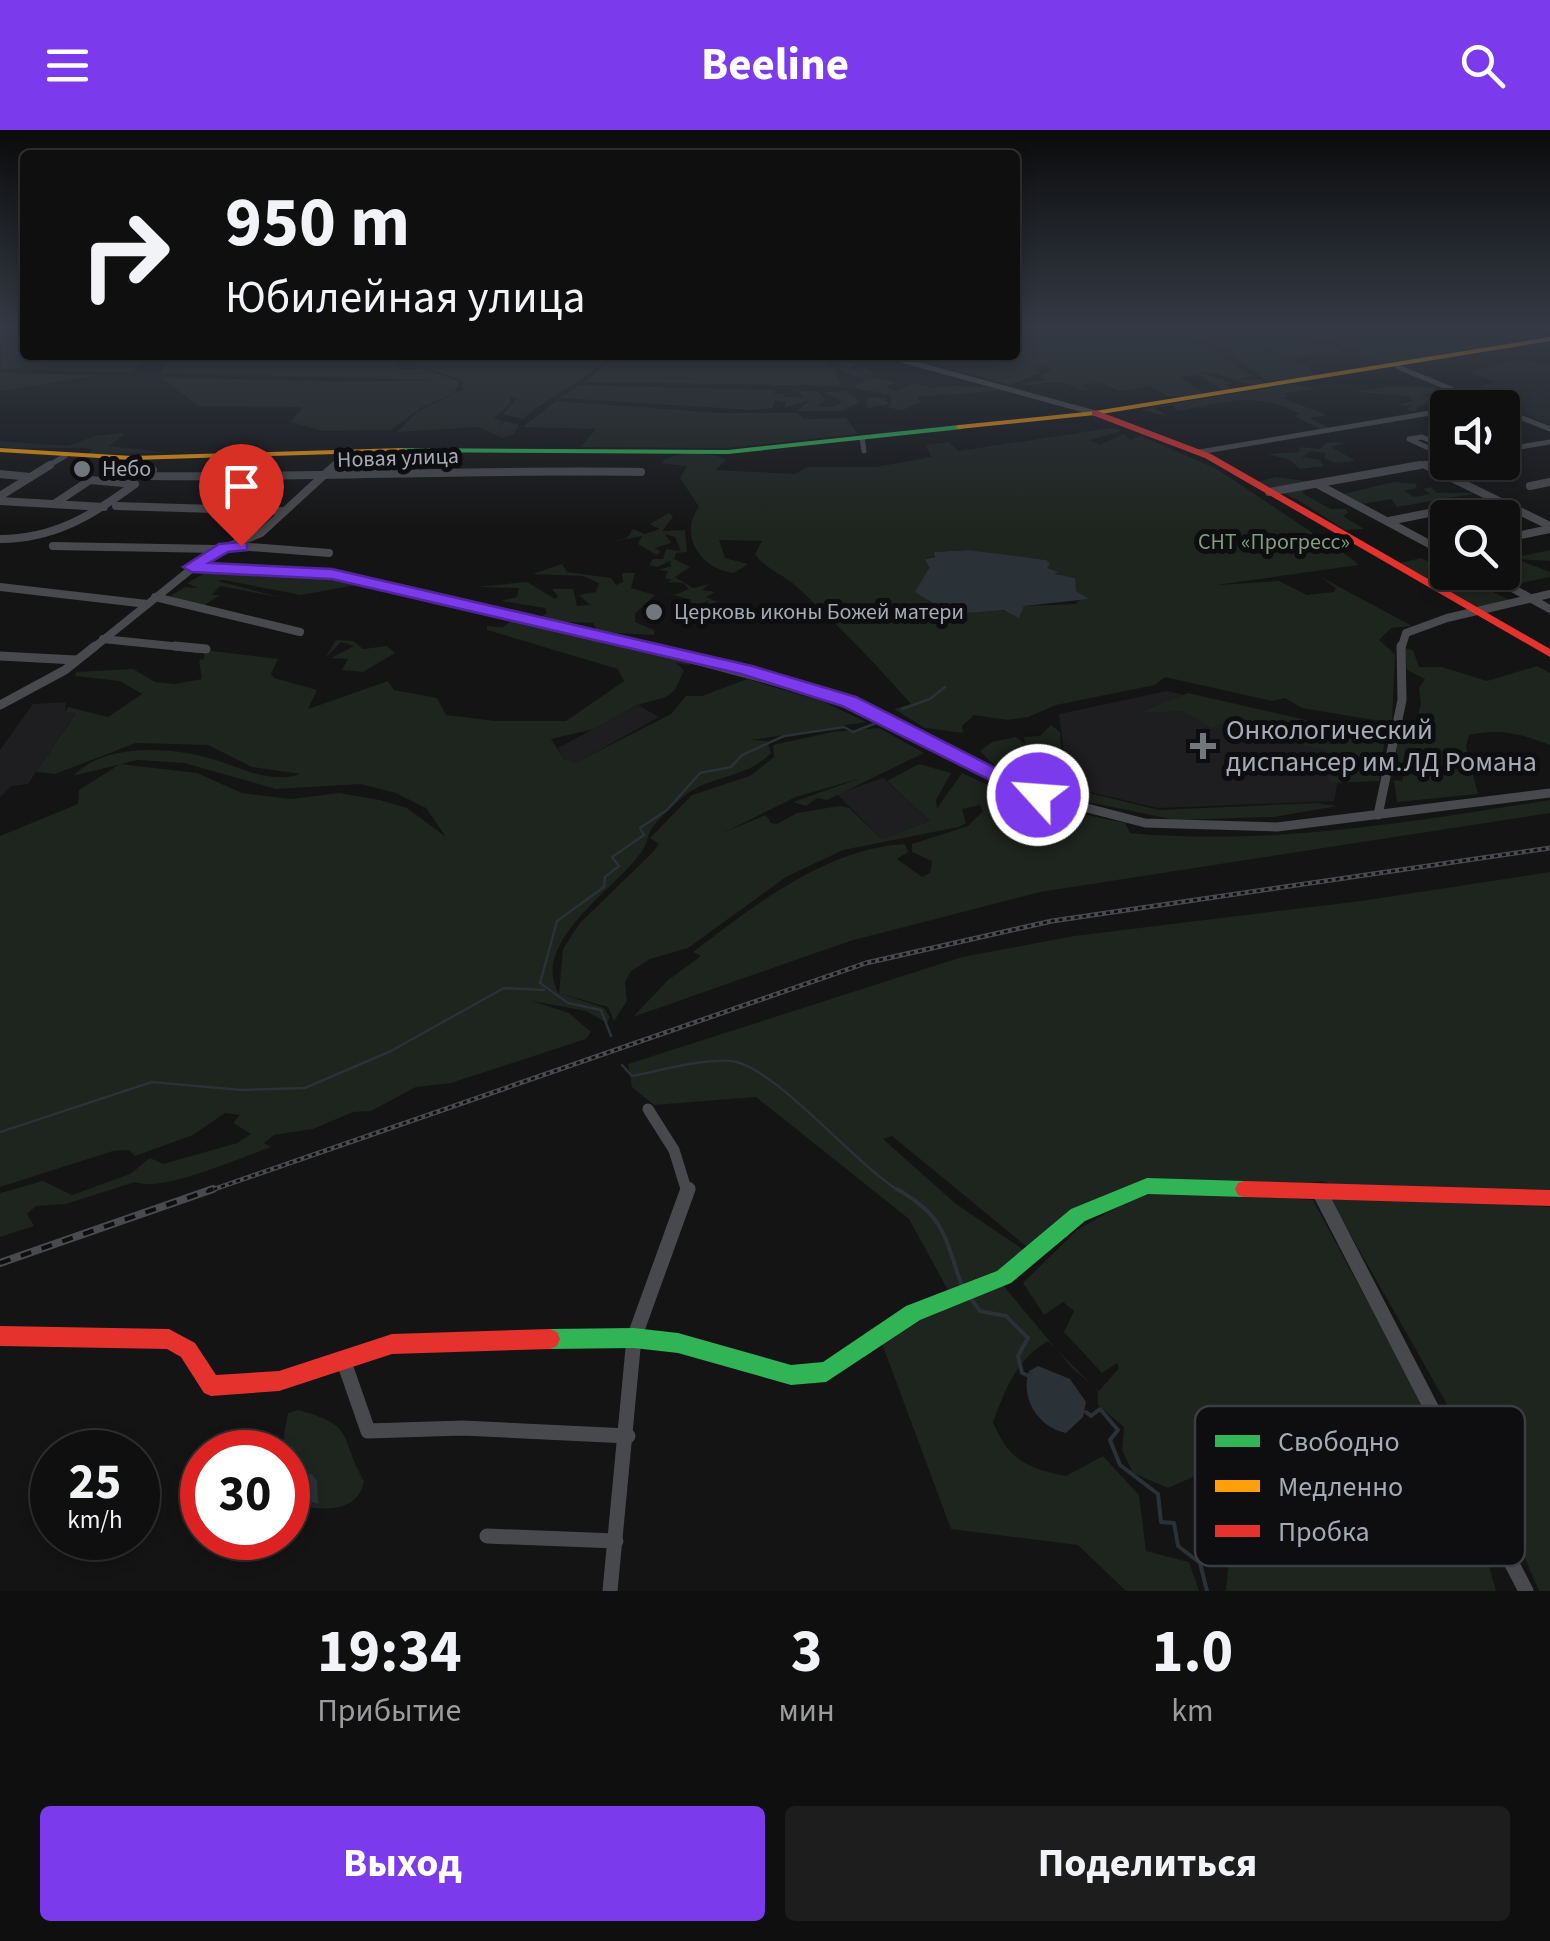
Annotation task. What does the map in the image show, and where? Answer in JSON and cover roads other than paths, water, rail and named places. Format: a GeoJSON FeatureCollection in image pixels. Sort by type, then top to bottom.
{"type":"FeatureCollection","features":[{"type":"Feature","properties":{"kind":"main road"},"geometry":{"type":"LineString","coordinates":[[2,464],[65,456],[166,458],[508,448],[711,452],[863,444],[1208,395]]}},
{"type":"Feature","properties":{"kind":"main road"},"geometry":{"type":"LineString","coordinates":[[1095,412],[1200,452],[1550,654]]}},
{"type":"Feature","properties":{"kind":"main road"},"geometry":{"type":"LineString","coordinates":[[0,1336],[169,1339],[188,1350],[211,1386],[221,1388],[278,1381],[392,1344],[634,1338],[678,1343],[791,1374],[826,1372],[913,1313],[1004,1277],[1078,1215],[1147,1186],[1550,1198]]}},
{"type":"Feature","properties":{"kind":"street"},"geometry":{"type":"LineString","coordinates":[[1032,395],[1095,412]]}},
{"type":"Feature","properties":{"kind":"street"},"geometry":{"type":"LineString","coordinates":[[1200,452],[1430,413]]}},
{"type":"Feature","properties":{"kind":"street"},"geometry":{"type":"LineString","coordinates":[[1520,417],[1550,429]]}},
{"type":"Feature","properties":{"kind":"street"},"geometry":{"type":"LineString","coordinates":[[1430,440],[1422,436],[1409,439],[1430,449]]}},
{"type":"Feature","properties":{"kind":"street"},"geometry":{"type":"LineString","coordinates":[[1520,447],[1550,442]]}},
{"type":"Feature","properties":{"kind":"street"},"geometry":{"type":"LineString","coordinates":[[0,705],[77,660],[192,567],[218,550],[261,533],[351,450]]}},
{"type":"Feature","properties":{"kind":"street"},"geometry":{"type":"LineString","coordinates":[[0,499],[65,456]]}},
{"type":"Feature","properties":{"kind":"street"},"geometry":{"type":"LineString","coordinates":[[1268,492],[1430,462]]}},
{"type":"Feature","properties":{"kind":"street"},"geometry":{"type":"LineString","coordinates":[[2,464],[32,477]]}},
{"type":"Feature","properties":{"kind":"street"},"geometry":{"type":"LineString","coordinates":[[1424,464],[1496,500]]}},
{"type":"Feature","properties":{"kind":"street","name":"Новая улица"},"geometry":{"type":"LineString","coordinates":[[154,473],[318,478],[522,470],[642,472]]}},
{"type":"Feature","properties":{"kind":"street"},"geometry":{"type":"LineString","coordinates":[[110,482],[124,472]]}},
{"type":"Feature","properties":{"kind":"street"},"geometry":{"type":"LineString","coordinates":[[0,538],[30,541],[79,524],[135,484],[90,480],[54,504]]}},
{"type":"Feature","properties":{"kind":"street"},"geometry":{"type":"LineString","coordinates":[[1530,486],[1550,482]]}},
{"type":"Feature","properties":{"kind":"street"},"geometry":{"type":"LineString","coordinates":[[1317,484],[1430,544]]}},
{"type":"Feature","properties":{"kind":"street"},"geometry":{"type":"LineString","coordinates":[[0,499],[105,507]]}},
{"type":"Feature","properties":{"kind":"street"},"geometry":{"type":"LineString","coordinates":[[116,506],[282,511]]}},
{"type":"Feature","properties":{"kind":"street"},"geometry":{"type":"LineString","coordinates":[[1520,512],[1550,528]]}},
{"type":"Feature","properties":{"kind":"street"},"geometry":{"type":"LineString","coordinates":[[1388,522],[1430,513]]}},
{"type":"Feature","properties":{"kind":"street"},"geometry":{"type":"LineString","coordinates":[[1520,535],[1550,528]]}},
{"type":"Feature","properties":{"kind":"street"},"geometry":{"type":"LineString","coordinates":[[230,545],[329,553]]}},
{"type":"Feature","properties":{"kind":"street"},"geometry":{"type":"LineString","coordinates":[[53,546],[218,550]]}},
{"type":"Feature","properties":{"kind":"street"},"geometry":{"type":"LineString","coordinates":[[192,567],[332,574],[746,670],[849,702],[1038,795],[1144,824],[1242,828],[1550,793]]}},
{"type":"Feature","properties":{"kind":"street"},"geometry":{"type":"LineString","coordinates":[[0,587],[151,600],[300,632]]}},
{"type":"Feature","properties":{"kind":"street"},"geometry":{"type":"LineString","coordinates":[[1515,590],[1550,608]]}},
{"type":"Feature","properties":{"kind":"street"},"geometry":{"type":"LineString","coordinates":[[1378,815],[1402,700],[1401,640],[1416,626],[1550,594]]}},
{"type":"Feature","properties":{"kind":"street"},"geometry":{"type":"LineString","coordinates":[[103,640],[206,648]]}},
{"type":"Feature","properties":{"kind":"street"},"geometry":{"type":"LineString","coordinates":[[0,656],[77,660]]}},
{"type":"Feature","properties":{"kind":"street"},"geometry":{"type":"LineString","coordinates":[[56,675],[70,675]]}},
{"type":"Feature","properties":{"kind":"street"},"geometry":{"type":"LineString","coordinates":[[610,1591],[628,1436],[634,1338],[688,1190],[674,1150],[648,1109]]}},
{"type":"Feature","properties":{"kind":"street"},"geometry":{"type":"LineString","coordinates":[[1318,1190],[1430,1406]]}},
{"type":"Feature","properties":{"kind":"street"},"geometry":{"type":"LineString","coordinates":[[344,1362],[368,1431],[463,1428],[628,1436]]}},
{"type":"Feature","properties":{"kind":"street"},"geometry":{"type":"LineString","coordinates":[[487,1536],[616,1541]]}},
{"type":"Feature","properties":{"kind":"street"},"geometry":{"type":"LineString","coordinates":[[1513,1566],[1526,1591]]}},
{"type":"Feature","properties":{"kind":"waterway"},"geometry":{"type":"LineString","coordinates":[[902,709],[930,699],[945,687]]}},
{"type":"Feature","properties":{"kind":"waterway"},"geometry":{"type":"LineString","coordinates":[[611,1036],[601,1010],[568,1003],[540,983],[557,921],[604,887],[605,877],[619,866],[612,857],[644,835],[640,828],[667,810],[700,773],[731,767],[742,755],[784,736],[844,727],[853,732],[874,724]]}},
{"type":"Feature","properties":{"kind":"waterway"},"geometry":{"type":"LineString","coordinates":[[0,1132],[152,1082],[242,1090],[305,1088],[391,1051],[504,988],[544,990]]}},
{"type":"Feature","properties":{"kind":"waterway"},"geometry":{"type":"LineString","coordinates":[[622,1065],[632,1076],[706,1062],[731,1061],[749,1067],[792,1097],[901,1192]]}},
{"type":"Feature","properties":{"kind":"waterway"},"geometry":{"type":"LineString","coordinates":[[897,1189],[926,1210],[942,1230],[962,1286]]}},
{"type":"Feature","properties":{"kind":"waterway"},"geometry":{"type":"LineString","coordinates":[[969,1296],[980,1311],[1006,1316],[1028,1338],[1018,1356],[1022,1373],[1029,1376]]}},
{"type":"Feature","properties":{"kind":"waterway"},"geometry":{"type":"LineString","coordinates":[[1086,1412],[1091,1416],[1100,1409],[1118,1430],[1110,1440],[1120,1465],[1158,1494],[1161,1522],[1174,1523],[1178,1546],[1195,1559]]}},
{"type":"Feature","properties":{"kind":"waterway"},"geometry":{"type":"LineString","coordinates":[[1201,1566],[1207,1591]]}},
{"type":"Feature","properties":{"kind":"railway"},"geometry":{"type":"LineString","coordinates":[[206,1192],[866,963],[1052,921],[1550,848]]}},
{"type":"Feature","properties":{"kind":"railway"},"geometry":{"type":"LineString","coordinates":[[0,1263],[213,1189]]}},
{"type":"Feature","properties":{"kind":"place","name":"Небо"},"geometry":{"type":"Point","coordinates":[82,469]}},
{"type":"Feature","properties":{"kind":"place","name":"Церковь иконы Божей матери"},"geometry":{"type":"Point","coordinates":[654,612]}},
{"type":"Feature","properties":{"kind":"place","name":"Онкологический диспансер им.ЛД Романа"},"geometry":{"type":"Point","coordinates":[1203,746]}},
{"type":"Feature","properties":{"kind":"park label","name":"СНТ «Прогресс»"},"geometry":{"type":"Point","coordinates":[1274,542]}}]}
